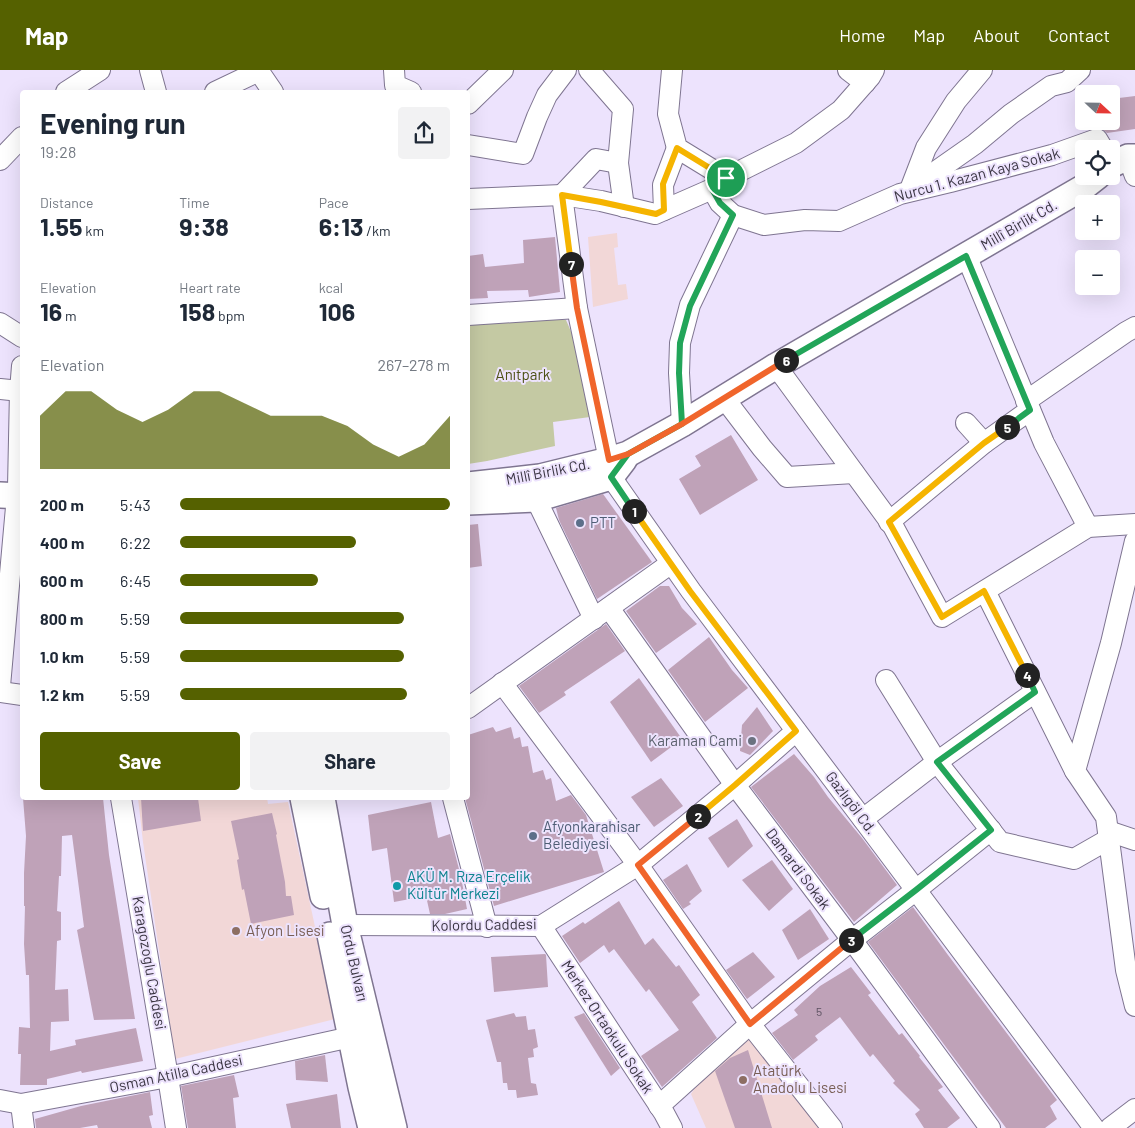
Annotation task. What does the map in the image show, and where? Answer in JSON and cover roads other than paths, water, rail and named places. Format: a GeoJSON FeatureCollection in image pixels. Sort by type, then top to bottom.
{"type":"FeatureCollection","features":[{"type":"Feature","properties":{"kind":"main road","name":"Millî Birlik Cd."},"geometry":{"type":"LineString","coordinates":[[470,502],[536,499],[616,464],[776,366],[1087,185]]}},
{"type":"Feature","properties":{"kind":"main road","name":"Millî Birlik Cd."},"geometry":{"type":"LineString","coordinates":[[470,485],[540,477],[616,464]]}},
{"type":"Feature","properties":{"kind":"main road","name":"Ordu Bulvarı"},"geometry":{"type":"LineString","coordinates":[[303,800],[361,1087],[371,1128]]}},
{"type":"Feature","properties":{"kind":"main road","name":"Ordu Bulvarı"},"geometry":{"type":"LineString","coordinates":[[322,800],[345,925],[394,1128]]}},
{"type":"Feature","properties":{"kind":"street"},"geometry":{"type":"LineString","coordinates":[[69,90],[100,70]]}},
{"type":"Feature","properties":{"kind":"street"},"geometry":{"type":"LineString","coordinates":[[150,70],[155,90]]}},
{"type":"Feature","properties":{"kind":"street"},"geometry":{"type":"LineString","coordinates":[[394,70],[395,85],[406,90]]}},
{"type":"Feature","properties":{"kind":"street"},"geometry":{"type":"LineString","coordinates":[[470,102],[503,70]]}},
{"type":"Feature","properties":{"kind":"street"},"geometry":{"type":"LineString","coordinates":[[470,145],[524,154],[547,95],[566,70]]}},
{"type":"Feature","properties":{"kind":"street"},"geometry":{"type":"LineString","coordinates":[[672,70],[668,114],[677,148],[719,184],[720,203],[733,215],[690,306],[680,343],[679,373],[682,424]]}},
{"type":"Feature","properties":{"kind":"street"},"geometry":{"type":"LineString","coordinates":[[470,199],[562,195],[656,214],[719,184],[796,143],[841,110],[870,76],[848,70]]}},
{"type":"Feature","properties":{"kind":"street"},"geometry":{"type":"LineString","coordinates":[[906,190],[926,148],[956,101],[982,70]]}},
{"type":"Feature","properties":{"kind":"street"},"geometry":{"type":"LineString","coordinates":[[906,190],[936,172],[975,144],[1011,114],[1046,78],[1067,82],[1080,70]]}},
{"type":"Feature","properties":{"kind":"street"},"geometry":{"type":"LineString","coordinates":[[219,90],[258,71],[272,90]]}},
{"type":"Feature","properties":{"kind":"street"},"geometry":{"type":"LineString","coordinates":[[600,74],[623,109],[618,163],[624,207]]}},
{"type":"Feature","properties":{"kind":"street"},"geometry":{"type":"LineString","coordinates":[[0,160],[20,138]]}},
{"type":"Feature","properties":{"kind":"street","name":"Nurcu 1. Kazan Kaya Sokak"},"geometry":{"type":"LineString","coordinates":[[733,215],[764,224],[805,220],[838,221],[906,190],[950,182],[1052,155],[1075,147]]}},
{"type":"Feature","properties":{"kind":"street"},"geometry":{"type":"LineString","coordinates":[[664,210],[663,184],[677,148]]}},
{"type":"Feature","properties":{"kind":"street"},"geometry":{"type":"LineString","coordinates":[[562,195],[596,159],[618,163]]}},
{"type":"Feature","properties":{"kind":"street"},"geometry":{"type":"LineString","coordinates":[[562,195],[577,308],[616,464]]}},
{"type":"Feature","properties":{"kind":"street"},"geometry":{"type":"LineString","coordinates":[[966,256],[1044,443],[1088,528]]}},
{"type":"Feature","properties":{"kind":"street"},"geometry":{"type":"LineString","coordinates":[[470,315],[577,308]]}},
{"type":"Feature","properties":{"kind":"street"},"geometry":{"type":"LineString","coordinates":[[0,323],[20,336]]}},
{"type":"Feature","properties":{"kind":"street"},"geometry":{"type":"LineString","coordinates":[[889,522],[1028,406],[1135,327]]}},
{"type":"Feature","properties":{"kind":"street"},"geometry":{"type":"LineString","coordinates":[[776,366],[889,522],[942,617],[1088,528],[1135,524]]}},
{"type":"Feature","properties":{"kind":"street"},"geometry":{"type":"LineString","coordinates":[[0,389],[20,391],[0,686]]}},
{"type":"Feature","properties":{"kind":"street"},"geometry":{"type":"LineString","coordinates":[[724,398],[787,477],[854,473]]}},
{"type":"Feature","properties":{"kind":"street"},"geometry":{"type":"LineString","coordinates":[[966,423],[984,443]]}},
{"type":"Feature","properties":{"kind":"street","name":"Gazlıgöl Cd."},"geometry":{"type":"LineString","coordinates":[[616,464],[670,564],[1094,1127]]}},
{"type":"Feature","properties":{"kind":"street","name":"Damardi Sokak"},"geometry":{"type":"LineString","coordinates":[[536,499],[602,613],[852,940],[990,1128]]}},
{"type":"Feature","properties":{"kind":"street"},"geometry":{"type":"LineString","coordinates":[[1074,770],[1111,643],[1127,612],[1135,541]]}},
{"type":"Feature","properties":{"kind":"street"},"geometry":{"type":"LineString","coordinates":[[470,707],[670,564]]}},
{"type":"Feature","properties":{"kind":"street"},"geometry":{"type":"LineString","coordinates":[[984,591],[1074,770],[1106,817],[1123,835],[1128,929],[1126,970],[1135,1005]]}},
{"type":"Feature","properties":{"kind":"street"},"geometry":{"type":"LineString","coordinates":[[886,680],[937,762],[1000,842],[1074,859],[1123,835]]}},
{"type":"Feature","properties":{"kind":"street"},"geometry":{"type":"LineString","coordinates":[[502,683],[638,865],[750,1024],[832,1128]]}},
{"type":"Feature","properties":{"kind":"street"},"geometry":{"type":"LineString","coordinates":[[0,692],[20,695]]}},
{"type":"Feature","properties":{"kind":"street"},"geometry":{"type":"LineString","coordinates":[[863,819],[937,762],[1035,692]]}},
{"type":"Feature","properties":{"kind":"street","name":"Kolordu Caddesi"},"geometry":{"type":"LineString","coordinates":[[345,925],[542,926],[638,865],[735,785],[796,731]]}},
{"type":"Feature","properties":{"kind":"street","name":"Karagozoglu Caddesi"},"geometry":{"type":"LineString","coordinates":[[121,800],[176,1128]]}},
{"type":"Feature","properties":{"kind":"street"},"geometry":{"type":"LineString","coordinates":[[454,800],[487,927]]}},
{"type":"Feature","properties":{"kind":"street"},"geometry":{"type":"LineString","coordinates":[[659,1106],[750,1024],[991,830]]}},
{"type":"Feature","properties":{"kind":"street","name":"Merkez Ortaokulu Sokak"},"geometry":{"type":"LineString","coordinates":[[542,926],[672,1128]]}},
{"type":"Feature","properties":{"kind":"street","name":"Osman Atilla Caddesi"},"geometry":{"type":"LineString","coordinates":[[0,1100],[21,1104],[168,1077],[351,1037]]}},
{"type":"Feature","properties":{"kind":"street"},"geometry":{"type":"LineString","coordinates":[[21,1104],[24,1128]]}},
{"type":"Feature","properties":{"kind":"street"},"geometry":{"type":"LineString","coordinates":[[1094,1127],[1135,1110]]}},
{"type":"Feature","properties":{"kind":"place","name":"PTT"},"geometry":{"type":"Point","coordinates":[580,523]}},
{"type":"Feature","properties":{"kind":"place","name":"Karaman Cami"},"geometry":{"type":"Point","coordinates":[752,741]}},
{"type":"Feature","properties":{"kind":"place","name":"Afyonkarahisar Belediyesi"},"geometry":{"type":"Point","coordinates":[533,836]}},
{"type":"Feature","properties":{"kind":"place","name":"AKÜ M. Rıza Erçelik Kültür Merkezi"},"geometry":{"type":"Point","coordinates":[397,886]}},
{"type":"Feature","properties":{"kind":"place","name":"Afyon Lisesi"},"geometry":{"type":"Point","coordinates":[236,931]}},
{"type":"Feature","properties":{"kind":"place","name":"Atatürk Anadolu Lisesi"},"geometry":{"type":"Point","coordinates":[743,1080]}},
{"type":"Feature","properties":{"kind":"park label","name":"Anıtpark"},"geometry":{"type":"Point","coordinates":[523,375]}}]}
